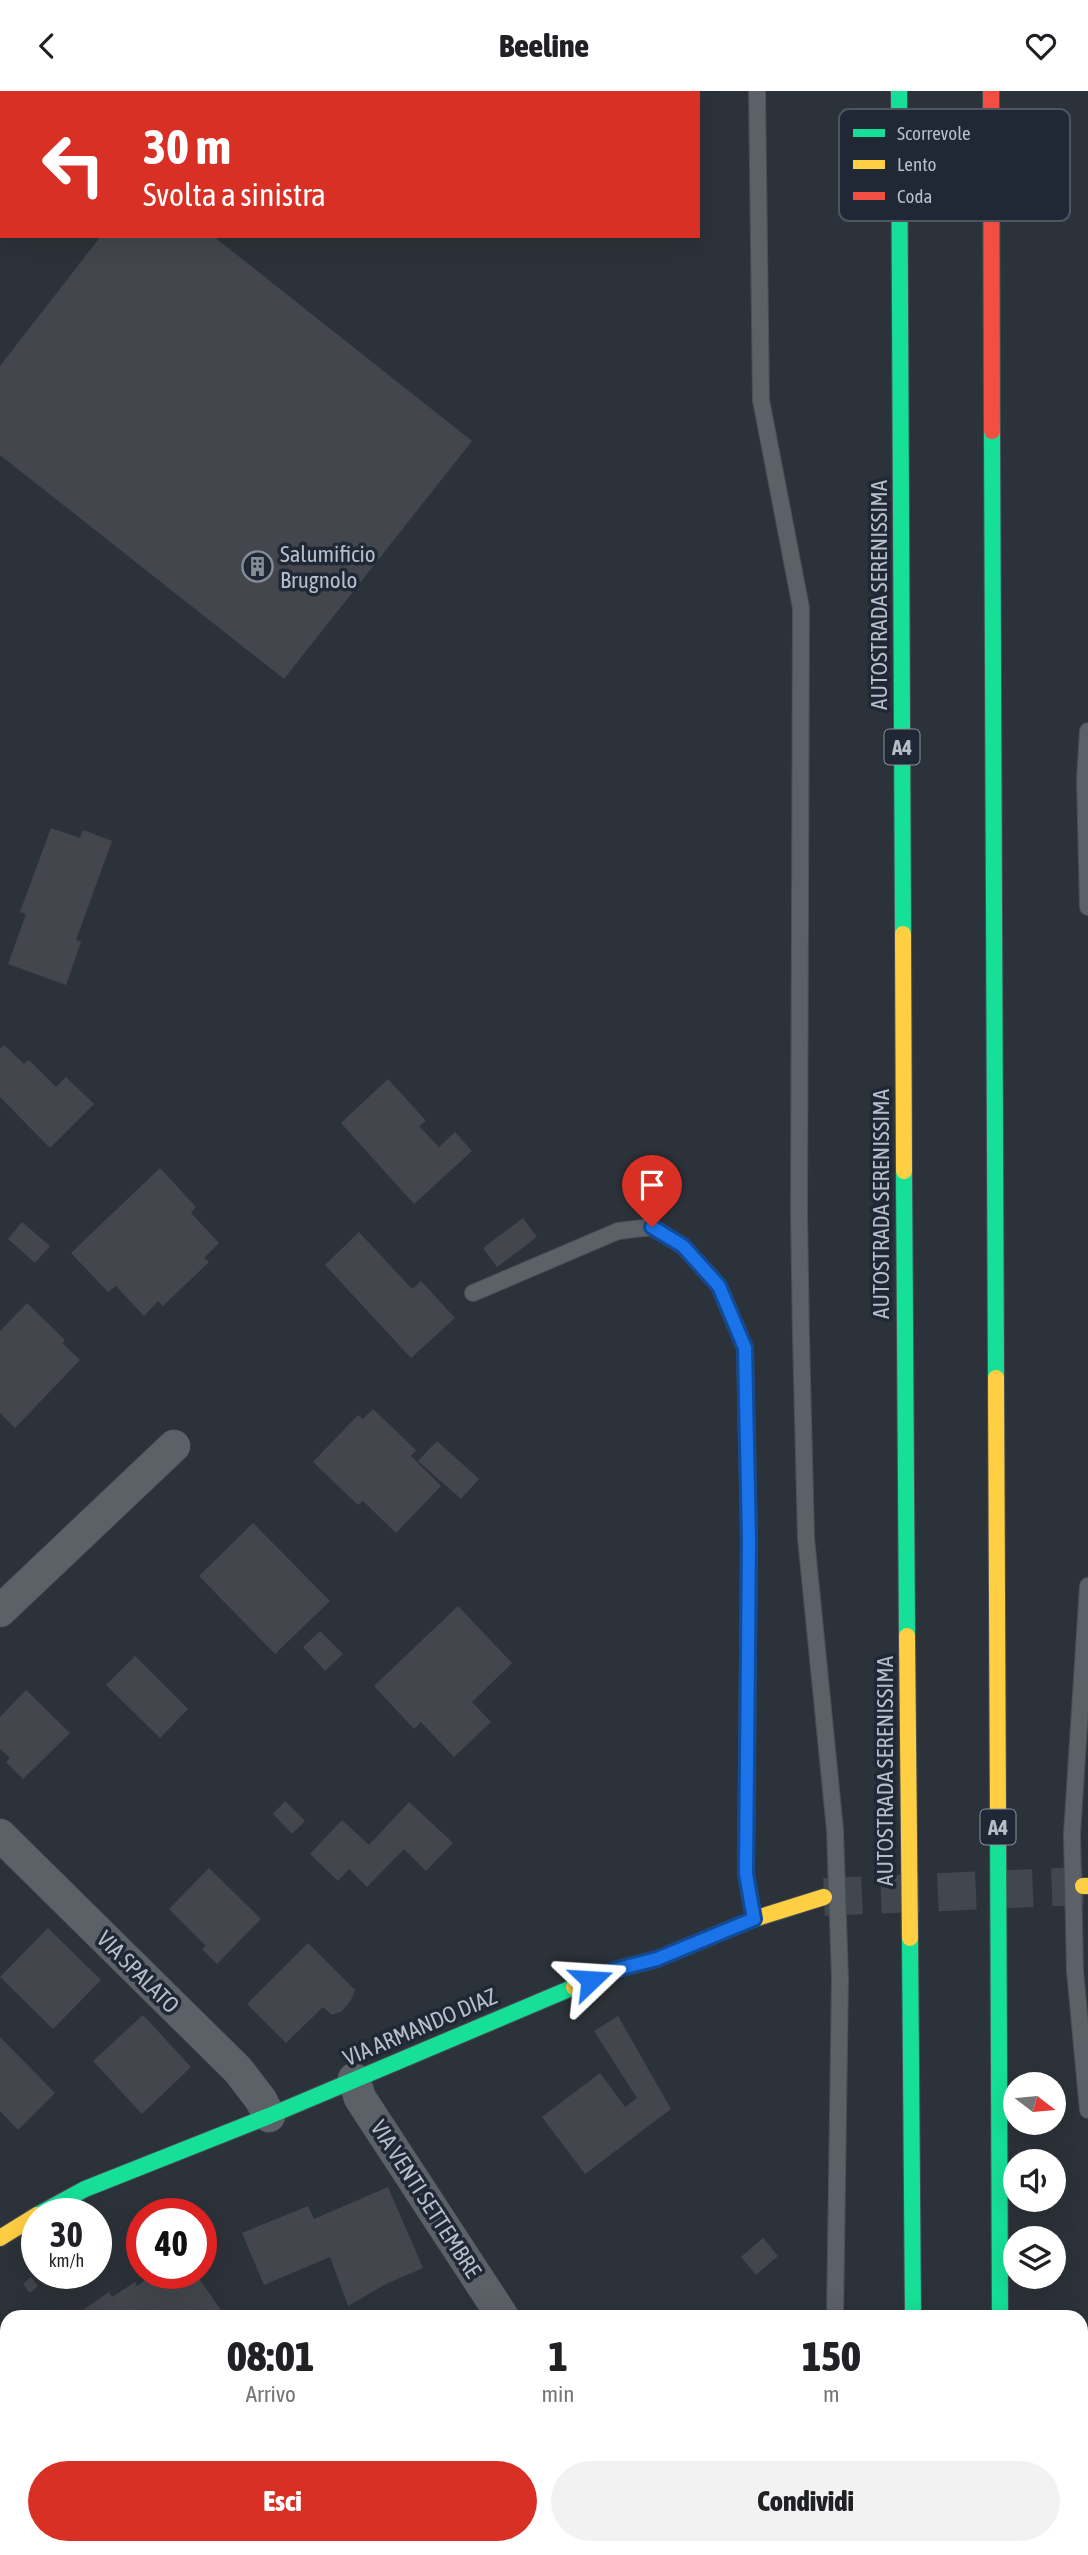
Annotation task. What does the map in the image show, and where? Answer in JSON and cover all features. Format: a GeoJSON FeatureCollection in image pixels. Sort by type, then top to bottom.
{"type":"FeatureCollection","features":[{"type":"Feature","properties":{"kind":"main road","name":"AUTOSTRADA SERENISSIMA"},"geometry":{"type":"LineString","coordinates":[[900,91],[900,109]]}},
{"type":"Feature","properties":{"kind":"main road","name":"A4"},"geometry":{"type":"LineString","coordinates":[[991,91],[991,109]]}},
{"type":"Feature","properties":{"kind":"main road","name":"AUTOSTRADA SERENISSIMA"},"geometry":{"type":"LineString","coordinates":[[901,221],[912,2310]]}},
{"type":"Feature","properties":{"kind":"main road","name":"A4"},"geometry":{"type":"LineString","coordinates":[[992,221],[1000,2310]]}},
{"type":"Feature","properties":{"kind":"main road","name":"VIA ARMANDO DIAZ"},"geometry":{"type":"LineString","coordinates":[[68,2198],[614,1970],[657,1959],[754,1919],[824,1897]]}},
{"type":"Feature","properties":{"kind":"main road","name":"VIA ARMANDO DIAZ"},"geometry":{"type":"LineString","coordinates":[[0,2238],[21,2225]]}},
{"type":"Feature","properties":{"kind":"street"},"geometry":{"type":"LineString","coordinates":[[0,1612],[174,1446]]}},
{"type":"Feature","properties":{"kind":"street","name":"VIA SPALATO"},"geometry":{"type":"LineString","coordinates":[[0,1835],[237,2070],[261,2099],[269,2116]]}},
{"type":"Feature","properties":{"kind":"street","name":"VIA VENTI SETTEMBRE"},"geometry":{"type":"LineString","coordinates":[[354,2079],[360,2098],[498,2310]]}},
{"type":"Feature","properties":{"kind":"lane"},"geometry":{"type":"LineString","coordinates":[[757,91],[761,401],[801,608],[799,1214],[806,1538],[835,1830],[840,1979],[835,2310]]}},
{"type":"Feature","properties":{"kind":"lane"},"geometry":{"type":"LineString","coordinates":[[1088,731],[1085,779],[1088,907]]}},
{"type":"Feature","properties":{"kind":"lane"},"geometry":{"type":"LineString","coordinates":[[473,1293],[618,1231],[652,1227],[683,1246],[719,1286],[745,1348],[749,1539],[746,1874],[754,1919]]}},
{"type":"Feature","properties":{"kind":"lane"},"geometry":{"type":"LineString","coordinates":[[1088,1586],[1072,1834],[1075,1971],[1088,2110]]}},
{"type":"Feature","properties":{"kind":"building","name":"Salumificio Brugnolo"},"geometry":{"type":"Polygon","coordinates":[[[99,238],[216,238],[472,441],[284,679],[0,455],[0,366],[99,238]]]}},
{"type":"Feature","properties":{"kind":"building"},"geometry":{"type":"Polygon","coordinates":[[[51,828],[80,838],[83,830],[112,841],[76,940],[81,942],[66,985],[8,964],[26,914],[20,912],[51,828]]]}},
{"type":"Feature","properties":{"kind":"building"},"geometry":{"type":"Polygon","coordinates":[[[4,1045],[24,1064],[29,1060],[56,1087],[66,1077],[94,1104],[50,1148],[0,1097],[0,1049],[4,1045]]]}},
{"type":"Feature","properties":{"kind":"building"},"geometry":{"type":"Polygon","coordinates":[[[388,1079],[426,1121],[419,1126],[439,1147],[455,1132],[472,1151],[414,1204],[341,1123],[388,1079]]]}},
{"type":"Feature","properties":{"kind":"building"},"geometry":{"type":"Polygon","coordinates":[[[160,1168],[196,1207],[191,1213],[219,1243],[204,1258],[209,1262],[163,1306],[158,1301],[144,1316],[116,1286],[108,1292],[71,1253],[160,1168]]]}},
{"type":"Feature","properties":{"kind":"building"},"geometry":{"type":"Polygon","coordinates":[[[523,1218],[537,1237],[497,1267],[483,1248],[523,1218]]]}},
{"type":"Feature","properties":{"kind":"building"},"geometry":{"type":"Polygon","coordinates":[[[22,1222],[50,1246],[35,1263],[8,1239],[22,1222]]]}},
{"type":"Feature","properties":{"kind":"building"},"geometry":{"type":"Polygon","coordinates":[[[359,1232],[412,1289],[421,1281],[455,1318],[411,1358],[325,1265],[359,1232]]]}},
{"type":"Feature","properties":{"kind":"building"},"geometry":{"type":"Polygon","coordinates":[[[27,1303],[65,1340],[62,1343],[80,1360],[15,1428],[0,1413],[0,1331],[27,1303]]]}},
{"type":"Feature","properties":{"kind":"building"},"geometry":{"type":"Polygon","coordinates":[[[373,1409],[416,1450],[411,1456],[441,1486],[396,1533],[363,1501],[358,1505],[313,1462],[358,1415],[363,1419],[373,1409]]]}},
{"type":"Feature","properties":{"kind":"building"},"geometry":{"type":"Polygon","coordinates":[[[437,1441],[479,1479],[461,1499],[418,1461],[437,1441]]]}},
{"type":"Feature","properties":{"kind":"building"},"geometry":{"type":"Polygon","coordinates":[[[253,1523],[330,1601],[275,1654],[199,1576],[253,1523]]]}},
{"type":"Feature","properties":{"kind":"building"},"geometry":{"type":"Polygon","coordinates":[[[458,1606],[512,1663],[472,1702],[491,1722],[454,1757],[421,1722],[414,1729],[374,1686],[458,1606]]]}},
{"type":"Feature","properties":{"kind":"building"},"geometry":{"type":"Polygon","coordinates":[[[320,1631],[343,1654],[325,1671],[303,1647],[320,1631]]]}},
{"type":"Feature","properties":{"kind":"building"},"geometry":{"type":"Polygon","coordinates":[[[135,1656],[188,1709],[160,1738],[106,1685],[135,1656]]]}},
{"type":"Feature","properties":{"kind":"building"},"geometry":{"type":"Polygon","coordinates":[[[26,1690],[70,1733],[23,1779],[6,1762],[10,1758],[0,1749],[0,1717],[26,1690]]]}},
{"type":"Feature","properties":{"kind":"building"},"geometry":{"type":"Polygon","coordinates":[[[285,1801],[305,1821],[292,1834],[273,1814],[285,1801]]]}},
{"type":"Feature","properties":{"kind":"building"},"geometry":{"type":"Polygon","coordinates":[[[409,1802],[453,1843],[426,1871],[404,1849],[367,1887],[349,1869],[338,1881],[310,1854],[342,1820],[369,1845],[409,1802]]]}},
{"type":"Feature","properties":{"kind":"building"},"geometry":{"type":"Polygon","coordinates":[[[209,1868],[261,1919],[217,1964],[202,1949],[206,1946],[169,1909],[209,1868]]]}},
{"type":"Feature","properties":{"kind":"building"},"geometry":{"type":"Polygon","coordinates":[[[48,1928],[101,1980],[53,2029],[0,1977],[48,1928]]]}},
{"type":"Feature","properties":{"kind":"building"},"geometry":{"type":"Polygon","coordinates":[[[308,1943],[355,1990],[342,2011],[332,2015],[323,2007],[286,2043],[247,2004],[308,1943]]]}},
{"type":"Feature","properties":{"kind":"building"},"geometry":{"type":"Polygon","coordinates":[[[143,2015],[191,2067],[142,2114],[93,2061],[143,2015]]]}},
{"type":"Feature","properties":{"kind":"building"},"geometry":{"type":"Polygon","coordinates":[[[618,2016],[671,2109],[585,2174],[542,2117],[600,2073],[625,2107],[637,2098],[594,2031],[618,2016]]]}},
{"type":"Feature","properties":{"kind":"building"},"geometry":{"type":"Polygon","coordinates":[[[0,2037],[55,2093],[18,2130],[0,2111],[0,2037]]]}},
{"type":"Feature","properties":{"kind":"building"},"geometry":{"type":"Polygon","coordinates":[[[388,2187],[423,2268],[386,2284],[348,2306],[330,2257],[264,2285],[242,2233],[308,2206],[314,2219],[388,2187]]]}},
{"type":"Feature","properties":{"kind":"building"},"geometry":{"type":"Polygon","coordinates":[[[763,2238],[778,2256],[756,2275],[741,2257],[763,2238]]]}},
{"type":"Feature","properties":{"kind":"building"},"geometry":{"type":"Polygon","coordinates":[[[126,2288],[206,2289],[221,2310],[83,2310],[109,2292],[112,2297],[126,2288]]]}},
{"type":"Feature","properties":{"kind":"tunnel"},"geometry":{"type":"LineString","coordinates":[[824,1897],[1083,1886]]}},
{"type":"Feature","properties":{"kind":"traffic: fast"},"geometry":{"type":"LineString","coordinates":[[899,91],[899,109]]}},
{"type":"Feature","properties":{"kind":"traffic: fast"},"geometry":{"type":"LineString","coordinates":[[900,221],[903,934]]}},
{"type":"Feature","properties":{"kind":"traffic: fast"},"geometry":{"type":"LineString","coordinates":[[992,431],[996,1378]]}},
{"type":"Feature","properties":{"kind":"traffic: fast"},"geometry":{"type":"LineString","coordinates":[[904,1171],[907,1636]]}},
{"type":"Feature","properties":{"kind":"traffic: fast"},"geometry":{"type":"LineString","coordinates":[[998,1818],[1000,2310]]}},
{"type":"Feature","properties":{"kind":"traffic: fast"},"geometry":{"type":"LineString","coordinates":[[910,1938],[913,2310]]}},
{"type":"Feature","properties":{"kind":"traffic: fast"},"geometry":{"type":"LineString","coordinates":[[68,2198],[574,1987]]}},
{"type":"Feature","properties":{"kind":"traffic: slow"},"geometry":{"type":"LineString","coordinates":[[903,934],[904,1171]]}},
{"type":"Feature","properties":{"kind":"traffic: slow"},"geometry":{"type":"LineString","coordinates":[[996,1378],[998,1818]]}},
{"type":"Feature","properties":{"kind":"traffic: slow"},"geometry":{"type":"LineString","coordinates":[[907,1636],[910,1938]]}},
{"type":"Feature","properties":{"kind":"traffic: slow"},"geometry":{"type":"LineString","coordinates":[[1083,1886],[1088,1886]]}},
{"type":"Feature","properties":{"kind":"traffic: slow"},"geometry":{"type":"LineString","coordinates":[[574,1987],[614,1970],[657,1959],[754,1919],[824,1897]]}},
{"type":"Feature","properties":{"kind":"traffic: slow"},"geometry":{"type":"LineString","coordinates":[[0,2238],[21,2225]]}},
{"type":"Feature","properties":{"kind":"traffic: jam"},"geometry":{"type":"LineString","coordinates":[[991,91],[991,109]]}},
{"type":"Feature","properties":{"kind":"traffic: jam"},"geometry":{"type":"LineString","coordinates":[[991,221],[992,431]]}},
{"type":"Feature","properties":{"kind":"place","name":"Salumificio Brugnolo"},"geometry":{"type":"Point","coordinates":[257,567]}},
{"type":"Feature","properties":{"kind":"route"},"geometry":{"type":"LineString","coordinates":[[591,1980],[614,1970],[657,1959],[754,1919],[746,1874],[749,1539],[745,1348],[719,1286],[683,1246],[652,1227]]}}]}
